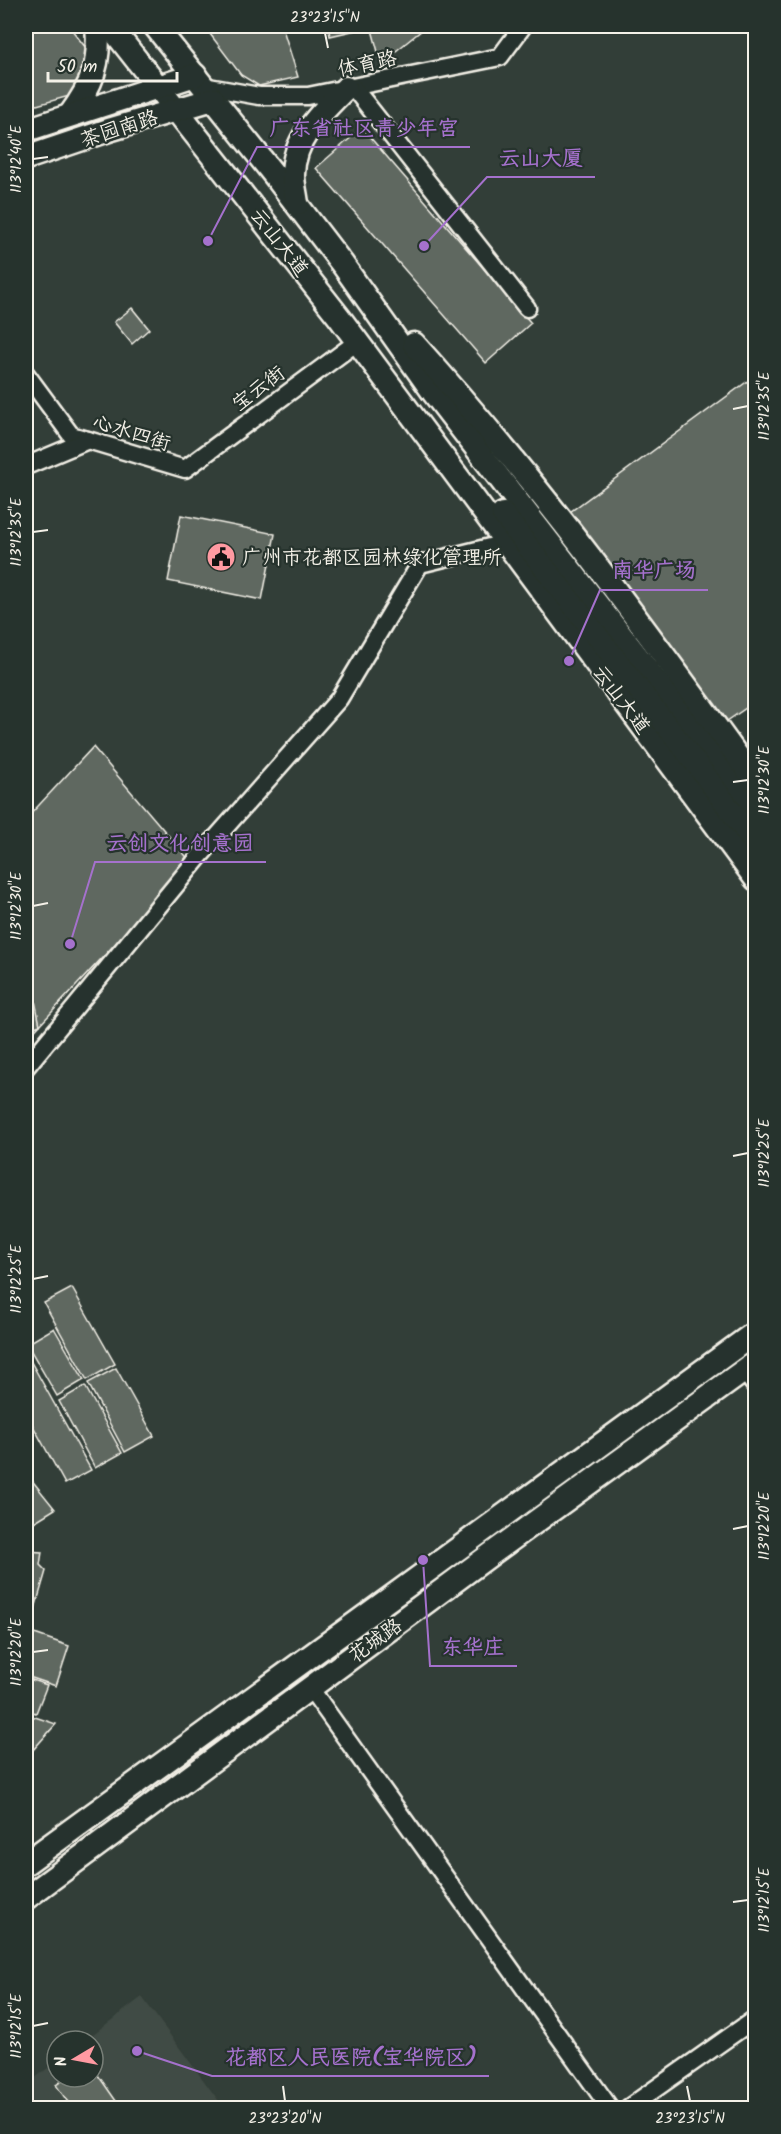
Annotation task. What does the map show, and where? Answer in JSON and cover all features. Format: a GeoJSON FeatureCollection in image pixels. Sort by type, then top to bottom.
{"type":"FeatureCollection","features":[{"type":"Feature","properties":{"kind":"main road"},"geometry":{"type":"LineString","coordinates":[[70,115],[87,92],[96,67],[97,26]]}},
{"type":"Feature","properties":{"kind":"main road","name":"云山大道"},"geometry":{"type":"LineString","coordinates":[[110,26],[339,317],[706,760]]}},
{"type":"Feature","properties":{"kind":"main road","name":"云山大道"},"geometry":{"type":"LineString","coordinates":[[155,26],[298,205],[433,392],[706,760]]}},
{"type":"Feature","properties":{"kind":"main road","name":"茶园南路"},"geometry":{"type":"LineString","coordinates":[[26,130],[159,86],[204,87]]}},
{"type":"Feature","properties":{"kind":"main road","name":"茶园南路"},"geometry":{"type":"LineString","coordinates":[[26,158],[176,110],[204,87]]}},
{"type":"Feature","properties":{"kind":"main road"},"geometry":{"type":"LineString","coordinates":[[298,205],[293,176],[297,150],[322,112],[350,88]]}},
{"type":"Feature","properties":{"kind":"main road","name":"云山大道"},"geometry":{"type":"LineString","coordinates":[[343,265],[448,381],[498,441],[572,534],[756,782]]}},
{"type":"Feature","properties":{"kind":"main road","name":"云山大道"},"geometry":{"type":"LineString","coordinates":[[339,317],[756,879]]}},
{"type":"Feature","properties":{"kind":"main road"},"geometry":{"type":"LineString","coordinates":[[706,760],[756,810]]}},
{"type":"Feature","properties":{"kind":"main road"},"geometry":{"type":"LineString","coordinates":[[706,760],[756,845]]}},
{"type":"Feature","properties":{"kind":"main road","name":"花城路"},"geometry":{"type":"LineString","coordinates":[[26,1863],[756,1332]]}},
{"type":"Feature","properties":{"kind":"main road","name":"花城路"},"geometry":{"type":"LineString","coordinates":[[26,1898],[310,1688],[752,1373]]}},
{"type":"Feature","properties":{"kind":"street","name":"体育路"},"geometry":{"type":"LineString","coordinates":[[204,87],[259,96],[308,96],[350,88],[500,57],[523,26]]}},
{"type":"Feature","properties":{"kind":"street"},"geometry":{"type":"LineString","coordinates":[[350,88],[526,308]]}},
{"type":"Feature","properties":{"kind":"street","name":"宝云街"},"geometry":{"type":"LineString","coordinates":[[185,469],[357,342]]}},
{"type":"Feature","properties":{"kind":"street","name":"心水四街"},"geometry":{"type":"LineString","coordinates":[[26,374],[71,435],[185,469]]}},
{"type":"Feature","properties":{"kind":"street"},"geometry":{"type":"LineString","coordinates":[[26,466],[88,441]]}},
{"type":"Feature","properties":{"kind":"street"},"geometry":{"type":"LineString","coordinates":[[26,1067],[199,857],[339,699],[420,564],[506,543]]}},
{"type":"Feature","properties":{"kind":"street"},"geometry":{"type":"LineString","coordinates":[[310,1688],[610,2109]]}},
{"type":"Feature","properties":{"kind":"street"},"geometry":{"type":"LineString","coordinates":[[628,2109],[756,2018]]}},
{"type":"Feature","properties":{"kind":"shaded area"},"geometry":{"type":"Polygon","coordinates":[[[142,1997],[224,2108],[26,2108],[26,2085],[45,2070],[45,2089],[105,2089],[105,2029],[100,2029],[142,1997]]]}},
{"type":"Feature","properties":{"kind":"building"},"geometry":{"type":"Polygon","coordinates":[[[26,26],[69,26],[89,52],[73,95],[26,108],[26,26]]]}},
{"type":"Feature","properties":{"kind":"building"},"geometry":{"type":"Polygon","coordinates":[[[204,26],[258,26],[261,30],[282,26],[298,77],[259,86],[241,75],[204,26]]]}},
{"type":"Feature","properties":{"kind":"building"},"geometry":{"type":"Polygon","coordinates":[[[328,26],[360,26],[361,29],[330,36],[328,26]]]}},
{"type":"Feature","properties":{"kind":"building"},"geometry":{"type":"Polygon","coordinates":[[[371,26],[427,26],[381,63],[371,26]]]}},
{"type":"Feature","properties":{"kind":"building"},"geometry":{"type":"Polygon","coordinates":[[[362,128],[531,323],[486,363],[316,168],[362,128]]]}},
{"type":"Feature","properties":{"kind":"building"},"geometry":{"type":"Polygon","coordinates":[[[132,308],[149,329],[132,344],[114,322],[132,308]]]}},
{"type":"Feature","properties":{"kind":"building"},"geometry":{"type":"Polygon","coordinates":[[[756,375],[756,701],[727,721],[570,512],[756,375]]]}},
{"type":"Feature","properties":{"kind":"building","name":"广州市花都区园林绿化管理所"},"geometry":{"type":"Polygon","coordinates":[[[181,515],[275,534],[262,600],[168,581],[181,515]]]}},
{"type":"Feature","properties":{"kind":"building"},"geometry":{"type":"Polygon","coordinates":[[[93,747],[191,862],[26,1040],[26,819],[93,747]]]}},
{"type":"Feature","properties":{"kind":"building"},"geometry":{"type":"Polygon","coordinates":[[[26,957],[40,1025],[26,1030],[26,957]]]}},
{"type":"Feature","properties":{"kind":"building"},"geometry":{"type":"Polygon","coordinates":[[[72,1288],[115,1364],[87,1380],[44,1303],[72,1288]]]}},
{"type":"Feature","properties":{"kind":"building"},"geometry":{"type":"Polygon","coordinates":[[[54,1328],[84,1380],[57,1396],[27,1344],[54,1328]]]}},
{"type":"Feature","properties":{"kind":"building"},"geometry":{"type":"Polygon","coordinates":[[[26,1353],[91,1470],[65,1484],[26,1413],[26,1353]]]}},
{"type":"Feature","properties":{"kind":"building"},"geometry":{"type":"Polygon","coordinates":[[[116,1368],[154,1436],[125,1452],[88,1383],[116,1368]]]}},
{"type":"Feature","properties":{"kind":"building"},"geometry":{"type":"Polygon","coordinates":[[[85,1386],[122,1453],[95,1468],[59,1401],[85,1386]]]}},
{"type":"Feature","properties":{"kind":"building"},"geometry":{"type":"Polygon","coordinates":[[[26,1473],[55,1509],[34,1522],[26,1513],[26,1473]]]}},
{"type":"Feature","properties":{"kind":"building"},"geometry":{"type":"Polygon","coordinates":[[[26,1522],[33,1532],[26,1535],[26,1522]]]}},
{"type":"Feature","properties":{"kind":"building"},"geometry":{"type":"Polygon","coordinates":[[[26,1551],[42,1552],[40,1565],[46,1571],[30,1626],[26,1624],[26,1551]]]}},
{"type":"Feature","properties":{"kind":"building"},"geometry":{"type":"Polygon","coordinates":[[[26,1631],[69,1646],[56,1686],[26,1676],[26,1631]]]}},
{"type":"Feature","properties":{"kind":"building"},"geometry":{"type":"Polygon","coordinates":[[[26,1678],[47,1685],[36,1713],[26,1710],[26,1678]]]}},
{"type":"Feature","properties":{"kind":"building"},"geometry":{"type":"Polygon","coordinates":[[[26,1714],[56,1724],[32,1751],[26,1748],[26,1714]]]}},
{"type":"Feature","properties":{"kind":"building"},"geometry":{"type":"Polygon","coordinates":[[[105,2085],[121,2108],[72,2108],[59,2089],[105,2089],[105,2085]]]}},
{"type":"Feature","properties":{"kind":"place","name":"广东省社区青少年宫"},"geometry":{"type":"Point","coordinates":[208,241]}},
{"type":"Feature","properties":{"kind":"place","name":"云山大厦"},"geometry":{"type":"Point","coordinates":[424,246]}},
{"type":"Feature","properties":{"kind":"place","name":"广州市花都区园林绿化管理所"},"geometry":{"type":"Point","coordinates":[221,557]}},
{"type":"Feature","properties":{"kind":"place","name":"南华广场"},"geometry":{"type":"Point","coordinates":[569,661]}},
{"type":"Feature","properties":{"kind":"place","name":"云创文化创意园"},"geometry":{"type":"Point","coordinates":[70,944]}},
{"type":"Feature","properties":{"kind":"place","name":"东华庄"},"geometry":{"type":"Point","coordinates":[423,1560]}},
{"type":"Feature","properties":{"kind":"place","name":"花都区人民医院(宝华院区)"},"geometry":{"type":"Point","coordinates":[137,2051]}}]}
